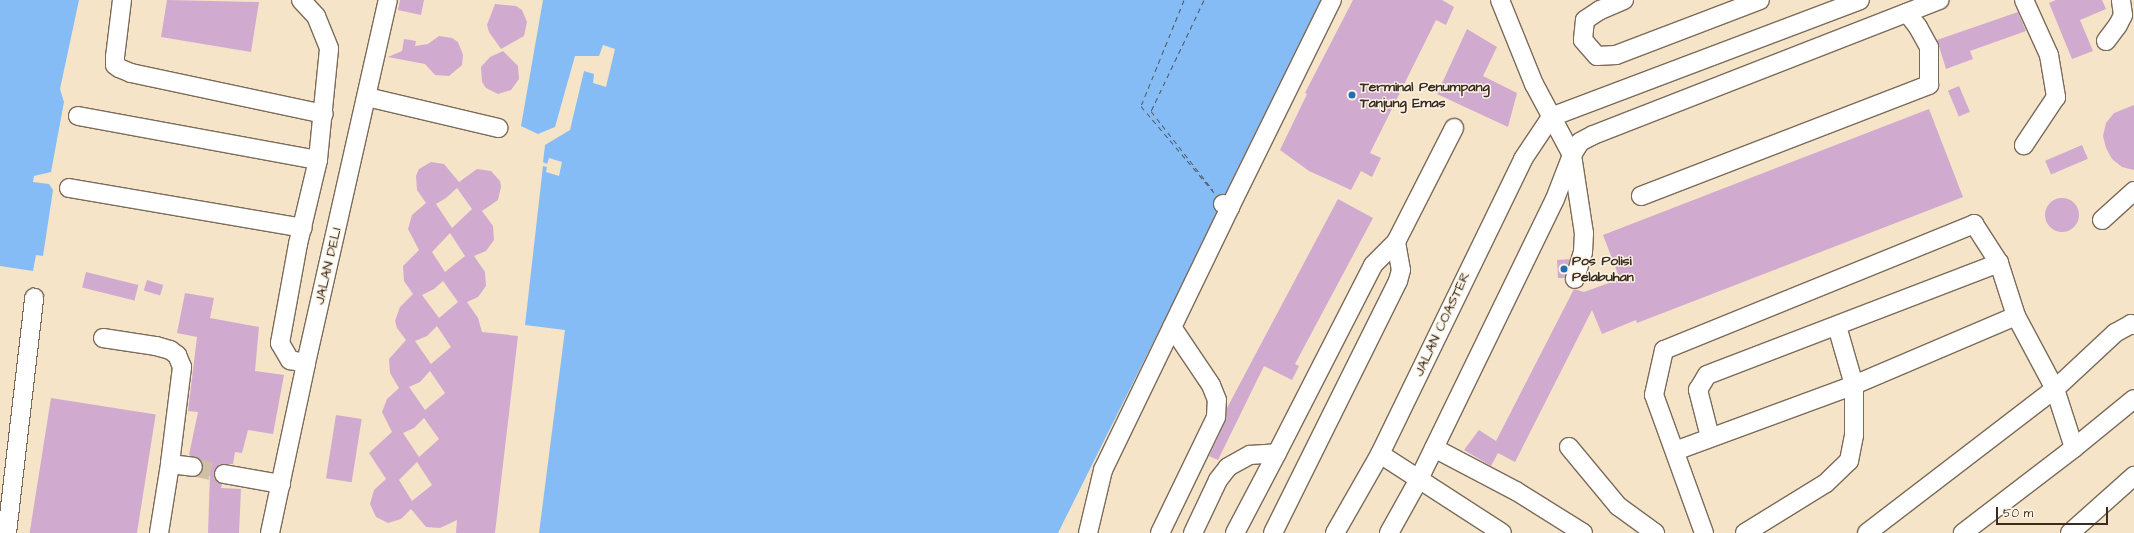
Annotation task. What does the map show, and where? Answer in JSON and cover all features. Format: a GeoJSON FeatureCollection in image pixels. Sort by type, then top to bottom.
{"type":"FeatureCollection","features":[{"type":"Feature","properties":{"kind":"lane"},"geometry":{"type":"LineString","coordinates":[[122,0],[115,57],[115,65],[119,68],[131,73],[324,114]]}},
{"type":"Feature","properties":{"kind":"lane"},"geometry":{"type":"LineString","coordinates":[[301,0],[316,16],[329,49],[324,114],[318,160],[298,244],[280,343],[290,360],[306,363]]}},
{"type":"Feature","properties":{"kind":"lane","name":"JALAN DELI"},"geometry":{"type":"LineString","coordinates":[[270,533],[306,363],[388,0]]}},
{"type":"Feature","properties":{"kind":"lane"},"geometry":{"type":"LineString","coordinates":[[1088,533],[1103,470],[1172,327],[1227,205],[1332,0]]}},
{"type":"Feature","properties":{"kind":"lane"},"geometry":{"type":"LineString","coordinates":[[1500,0],[1551,117],[1572,155],[1584,233],[1583,252],[1575,279]]}},
{"type":"Feature","properties":{"kind":"lane"},"geometry":{"type":"LineString","coordinates":[[1624,0],[1600,10],[1584,20],[1583,40],[1597,56],[1616,55],[1760,0]]}},
{"type":"Feature","properties":{"kind":"lane"},"geometry":{"type":"LineString","coordinates":[[1551,117],[1791,24],[1860,0]]}},
{"type":"Feature","properties":{"kind":"lane"},"geometry":{"type":"LineString","coordinates":[[1389,533],[1419,479],[1554,199],[1572,155],[1580,142],[1593,135],[1940,0]]}},
{"type":"Feature","properties":{"kind":"lane"},"geometry":{"type":"LineString","coordinates":[[2024,0],[2049,56],[2056,97],[2024,145]]}},
{"type":"Feature","properties":{"kind":"lane"},"geometry":{"type":"LineString","coordinates":[[2106,41],[2118,25],[2123,15],[2121,0]]}},
{"type":"Feature","properties":{"kind":"lane"},"geometry":{"type":"LineString","coordinates":[[1641,196],[1929,85],[1929,47],[1918,27],[1907,14]]}},
{"type":"Feature","properties":{"kind":"lane"},"geometry":{"type":"LineString","coordinates":[[1791,24],[1806,51]]}},
{"type":"Feature","properties":{"kind":"lane"},"geometry":{"type":"LineString","coordinates":[[367,97],[498,128]]}},
{"type":"Feature","properties":{"kind":"lane"},"geometry":{"type":"LineString","coordinates":[[78,116],[318,160]]}},
{"type":"Feature","properties":{"kind":"lane","name":"JALAN COASTER"},"geometry":{"type":"LineString","coordinates":[[1335,533],[1380,454],[1523,159],[1551,117]]}},
{"type":"Feature","properties":{"kind":"lane"},"geometry":{"type":"LineString","coordinates":[[1235,533],[1373,265],[1396,242],[1454,128]]}},
{"type":"Feature","properties":{"kind":"lane"},"geometry":{"type":"LineString","coordinates":[[69,188],[303,228]]}},
{"type":"Feature","properties":{"kind":"lane"},"geometry":{"type":"LineString","coordinates":[[2102,220],[2134,191]]}},
{"type":"Feature","properties":{"kind":"lane"},"geometry":{"type":"LineString","coordinates":[[1704,533],[1654,395],[1664,350],[1974,224],[1999,264],[2016,316],[2055,389],[2074,448]]}},
{"type":"Feature","properties":{"kind":"lane"},"geometry":{"type":"LineString","coordinates":[[1273,533],[1398,281],[1401,270],[1396,242]]}},
{"type":"Feature","properties":{"kind":"lane"},"geometry":{"type":"LineString","coordinates":[[1710,437],[1698,390],[1707,375],[1999,264]]}},
{"type":"Feature","properties":{"kind":"lane"},"geometry":{"type":"LineString","coordinates":[[7,533],[34,298]]}},
{"type":"Feature","properties":{"kind":"lane"},"geometry":{"type":"LineString","coordinates":[[1675,451],[1854,385],[2016,316]]}},
{"type":"Feature","properties":{"kind":"lane"},"geometry":{"type":"LineString","coordinates":[[1867,533],[2055,389],[2115,333],[2131,324],[2134,325]]}},
{"type":"Feature","properties":{"kind":"lane"},"geometry":{"type":"LineString","coordinates":[[1745,533],[1826,483],[1849,462],[1854,435],[1854,385],[1837,326]]}},
{"type":"Feature","properties":{"kind":"lane"},"geometry":{"type":"LineString","coordinates":[[1160,533],[1216,417],[1217,400],[1211,386],[1172,327]]}},
{"type":"Feature","properties":{"kind":"lane"},"geometry":{"type":"LineString","coordinates":[[103,338],[156,346],[170,350],[177,355],[182,367],[160,533]]}},
{"type":"Feature","properties":{"kind":"lane"},"geometry":{"type":"LineString","coordinates":[[1963,533],[2074,448],[2134,399]]}},
{"type":"Feature","properties":{"kind":"lane"},"geometry":{"type":"LineString","coordinates":[[1569,447],[1618,506],[1655,533]]}},
{"type":"Feature","properties":{"kind":"lane"},"geometry":{"type":"LineString","coordinates":[[1434,448],[1516,491],[1584,533]]}},
{"type":"Feature","properties":{"kind":"lane"},"geometry":{"type":"LineString","coordinates":[[1193,533],[1218,480],[1228,467],[1250,455],[1277,452]]}},
{"type":"Feature","properties":{"kind":"lane"},"geometry":{"type":"LineString","coordinates":[[1380,454],[1502,533]]}},
{"type":"Feature","properties":{"kind":"lane"},"geometry":{"type":"LineString","coordinates":[[170,464],[193,467]]}},
{"type":"Feature","properties":{"kind":"lane"},"geometry":{"type":"LineString","coordinates":[[224,474],[281,484]]}},
{"type":"Feature","properties":{"kind":"lane"},"geometry":{"type":"LineString","coordinates":[[2070,533],[2134,476]]}},
{"type":"Feature","properties":{"kind":"water"},"geometry":{"type":"Polygon","coordinates":[[[0,0],[79,0],[60,89],[64,102],[51,172],[34,176],[33,182],[49,184],[53,190],[43,256],[36,255],[33,271],[0,266],[0,0]]]}},
{"type":"Feature","properties":{"kind":"water"},"geometry":{"type":"Polygon","coordinates":[[[543,0],[1324,0],[1058,533],[539,533],[565,330],[525,325],[543,166],[547,167],[546,172],[559,176],[562,162],[549,158],[547,164],[543,162],[545,145],[570,130],[584,71],[594,74],[593,83],[606,87],[615,49],[603,45],[599,56],[575,56],[555,127],[538,134],[521,126],[543,0]]]}},
{"type":"Feature","properties":{"kind":"building"},"geometry":{"type":"Polygon","coordinates":[[[167,0],[259,2],[251,52],[161,37],[167,0]]]}},
{"type":"Feature","properties":{"kind":"building"},"geometry":{"type":"Polygon","coordinates":[[[400,0],[424,0],[421,15],[398,10],[400,0]]]}},
{"type":"Feature","properties":{"kind":"building","name":"Terminal Penumpang Tanjung Emas"},"geometry":{"type":"Polygon","coordinates":[[[1353,0],[1442,0],[1454,7],[1446,25],[1436,20],[1370,153],[1381,158],[1372,177],[1361,171],[1351,190],[1309,171],[1280,150],[1307,94],[1305,93],[1353,0]]]}},
{"type":"Feature","properties":{"kind":"building"},"geometry":{"type":"Polygon","coordinates":[[[2056,0],[2102,0],[2106,9],[2080,20],[2093,51],[2072,59],[2049,3],[2056,0]]]}},
{"type":"Feature","properties":{"kind":"building"},"geometry":{"type":"Polygon","coordinates":[[[495,4],[516,6],[522,10],[527,22],[524,36],[501,49],[489,32],[487,25],[495,4]]]}},
{"type":"Feature","properties":{"kind":"building"},"geometry":{"type":"Polygon","coordinates":[[[2018,12],[2026,31],[1970,51],[1973,59],[1946,69],[1937,40],[2018,12]]]}},
{"type":"Feature","properties":{"kind":"building"},"geometry":{"type":"Polygon","coordinates":[[[1467,29],[1497,47],[1483,76],[1517,93],[1508,127],[1437,94],[1467,29]]]}},
{"type":"Feature","properties":{"kind":"building"},"geometry":{"type":"Polygon","coordinates":[[[439,36],[452,38],[458,42],[463,55],[462,65],[449,76],[435,75],[425,64],[388,57],[402,51],[404,39],[416,41],[415,46],[428,44],[439,36]]]}},
{"type":"Feature","properties":{"kind":"building"},"geometry":{"type":"Polygon","coordinates":[[[503,51],[518,66],[519,79],[511,90],[498,94],[486,88],[482,82],[481,67],[490,57],[503,51]]]}},
{"type":"Feature","properties":{"kind":"building"},"geometry":{"type":"Polygon","coordinates":[[[1959,86],[1970,112],[1959,116],[1948,91],[1959,86]]]}},
{"type":"Feature","properties":{"kind":"building"},"geometry":{"type":"Polygon","coordinates":[[[2134,105],[2134,170],[2122,167],[2112,159],[2106,148],[2103,136],[2106,123],[2114,113],[2134,105]]]}},
{"type":"Feature","properties":{"kind":"building"},"geometry":{"type":"Polygon","coordinates":[[[1929,109],[1963,197],[1637,323],[1636,320],[1602,334],[1592,310],[1515,462],[1498,453],[1491,466],[1464,450],[1479,430],[1496,441],[1574,289],[1584,292],[1620,279],[1603,235],[1929,109]]]}},
{"type":"Feature","properties":{"kind":"building"},"geometry":{"type":"Polygon","coordinates":[[[2082,145],[2088,159],[2051,174],[2045,161],[2082,145]]]}},
{"type":"Feature","properties":{"kind":"building"},"geometry":{"type":"Polygon","coordinates":[[[431,162],[444,164],[459,182],[477,169],[491,171],[500,181],[501,187],[498,200],[482,211],[493,226],[494,240],[486,251],[474,256],[485,272],[486,286],[478,297],[467,302],[478,318],[482,332],[518,336],[495,533],[456,533],[457,520],[440,528],[426,527],[411,509],[401,519],[388,523],[376,517],[370,504],[374,490],[386,479],[369,453],[392,432],[382,412],[387,399],[399,388],[390,373],[389,359],[406,340],[397,328],[395,321],[400,307],[413,294],[404,281],[403,266],[419,250],[408,229],[412,215],[426,203],[417,190],[416,176],[419,169],[431,162]],[[457,188],[446,198],[436,204],[452,228],[472,209],[457,188]],[[450,233],[432,252],[445,272],[465,256],[450,233]],[[443,281],[434,289],[422,295],[439,318],[458,302],[443,281]],[[437,326],[427,336],[415,341],[431,364],[451,347],[437,326]],[[430,371],[420,382],[409,387],[425,410],[445,393],[430,371]],[[424,418],[414,428],[403,433],[419,457],[439,439],[424,418]],[[417,462],[399,480],[412,501],[432,485],[417,462]]]}},
{"type":"Feature","properties":{"kind":"building"},"geometry":{"type":"Polygon","coordinates":[[[2059,198],[2065,198],[2069,199],[2076,205],[2079,215],[2078,222],[2072,229],[2065,232],[2059,232],[2055,231],[2048,225],[2045,218],[2045,212],[2046,208],[2052,201],[2059,198]]]}},
{"type":"Feature","properties":{"kind":"building"},"geometry":{"type":"Polygon","coordinates":[[[1338,199],[1373,218],[1295,364],[1299,366],[1292,380],[1264,366],[1218,460],[1209,456],[1225,422],[1227,408],[1338,199]]]}},
{"type":"Feature","properties":{"kind":"building","name":"Pos Polisi Pelabuhan"},"geometry":{"type":"Polygon","coordinates":[[[1570,259],[1565,278],[1558,278],[1557,260],[1570,259]]]}},
{"type":"Feature","properties":{"kind":"building"},"geometry":{"type":"Polygon","coordinates":[[[86,272],[138,285],[135,301],[82,288],[86,272]]]}},
{"type":"Feature","properties":{"kind":"building"},"geometry":{"type":"Polygon","coordinates":[[[147,280],[163,285],[160,295],[144,291],[147,280]]]}},
{"type":"Feature","properties":{"kind":"building"},"geometry":{"type":"Polygon","coordinates":[[[185,293],[214,298],[210,318],[259,327],[255,371],[284,375],[273,434],[248,430],[242,453],[235,452],[233,464],[220,464],[214,472],[214,478],[222,484],[221,488],[241,489],[239,533],[208,533],[210,475],[201,474],[202,463],[189,455],[198,412],[188,411],[197,337],[177,333],[185,293]]]}},
{"type":"Feature","properties":{"kind":"building"},"geometry":{"type":"Polygon","coordinates":[[[51,398],[156,415],[137,533],[30,533],[51,398]]]}},
{"type":"Feature","properties":{"kind":"building"},"geometry":{"type":"Polygon","coordinates":[[[336,415],[362,419],[352,482],[326,478],[336,415]]]}},
{"type":"Feature","properties":{"kind":"ferry route"},"geometry":{"type":"LineString","coordinates":[[1184,0],[1141,106],[1218,197]]}},
{"type":"Feature","properties":{"kind":"ferry route"},"geometry":{"type":"LineString","coordinates":[[1204,0],[1151,111],[1213,190]]}},
{"type":"Feature","properties":{"kind":"tunnel"},"geometry":{"type":"LineString","coordinates":[[193,467],[224,474]]}},
{"type":"Feature","properties":{"kind":"place","name":"Terminal Penumpang Tanjung Emas"},"geometry":{"type":"Point","coordinates":[1352,95]}},
{"type":"Feature","properties":{"kind":"place","name":"Pos Polisi Pelabuhan"},"geometry":{"type":"Point","coordinates":[1564,269]}}]}
